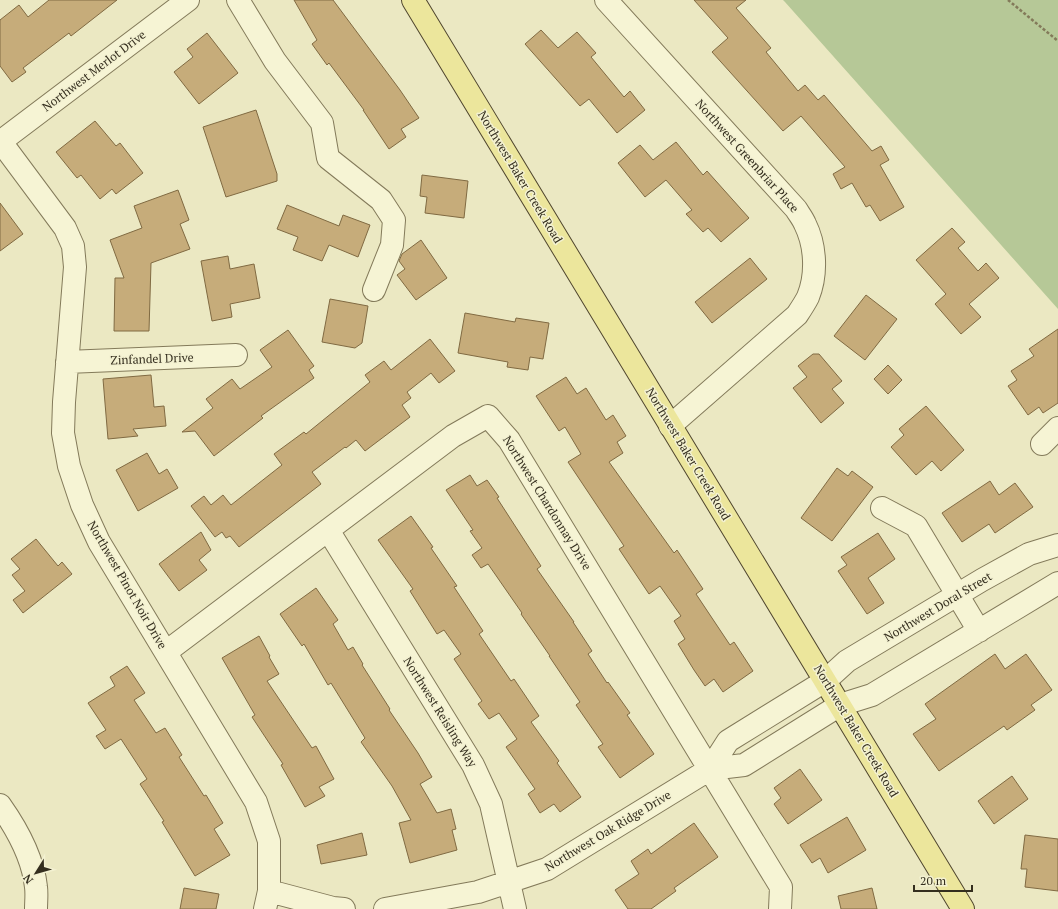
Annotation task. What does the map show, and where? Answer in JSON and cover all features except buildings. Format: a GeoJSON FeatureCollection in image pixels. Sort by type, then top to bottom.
{"type":"FeatureCollection","features":[{"type":"Feature","properties":{"kind":"main road","name":"Northwest Baker Creek Road"},"geometry":{"type":"LineString","coordinates":[[413,0],[963,909]]}},
{"type":"Feature","properties":{"kind":"street","name":"Northwest Merlot Drive"},"geometry":{"type":"LineString","coordinates":[[0,142],[188,0]]}},
{"type":"Feature","properties":{"kind":"street"},"geometry":{"type":"LineString","coordinates":[[238,0],[275,61],[322,123],[328,158],[381,200],[394,220],[392,246],[374,290]]}},
{"type":"Feature","properties":{"kind":"street","name":"Northwest Greenbriar Place"},"geometry":{"type":"LineString","coordinates":[[606,0],[796,209],[806,225],[812,244],[814,261],[813,282],[808,298],[797,315],[670,426]]}},
{"type":"Feature","properties":{"kind":"street","name":"Northwest Pinot Noir Drive"},"geometry":{"type":"LineString","coordinates":[[0,142],[65,228],[74,246],[75,267],[64,402],[63,433],[69,466],[82,505],[99,542],[256,802],[269,841],[267,900]]}},
{"type":"Feature","properties":{"kind":"street","name":"Zinfandel Drive"},"geometry":{"type":"LineString","coordinates":[[67,362],[236,356]]}},
{"type":"Feature","properties":{"kind":"street","name":"Northwest Chardonnay Drive"},"geometry":{"type":"LineString","coordinates":[[166,652],[453,436],[488,416],[509,440],[710,769]]}},
{"type":"Feature","properties":{"kind":"street"},"geometry":{"type":"LineString","coordinates":[[1042,444],[1058,428]]}},
{"type":"Feature","properties":{"kind":"street"},"geometry":{"type":"LineString","coordinates":[[882,508],[916,526],[979,631]]}},
{"type":"Feature","properties":{"kind":"street","name":"Northwest Reisling Way"},"geometry":{"type":"LineString","coordinates":[[328,530],[473,765],[491,804],[515,909]]}},
{"type":"Feature","properties":{"kind":"street","name":"Northwest Doral Street"},"geometry":{"type":"LineString","coordinates":[[825,681],[848,661],[982,580],[1029,554],[1058,545]]}},
{"type":"Feature","properties":{"kind":"street"},"geometry":{"type":"LineString","coordinates":[[840,705],[872,695],[1058,583]]}},
{"type":"Feature","properties":{"kind":"street","name":"Northwest Oak Ridge Drive"},"geometry":{"type":"LineString","coordinates":[[710,769],[728,741],[825,681]]}},
{"type":"Feature","properties":{"kind":"street","name":"Northwest Oak Ridge Drive"},"geometry":{"type":"LineString","coordinates":[[385,909],[478,892],[546,869],[710,769],[744,765],[840,705]]}},
{"type":"Feature","properties":{"kind":"street"},"geometry":{"type":"LineString","coordinates":[[710,769],[781,886],[780,909]]}},
{"type":"Feature","properties":{"kind":"street"},"geometry":{"type":"LineString","coordinates":[[0,805],[18,833],[30,861],[36,887],[36,909]]}},
{"type":"Feature","properties":{"kind":"street"},"geometry":{"type":"LineString","coordinates":[[267,900],[344,909]]}},
{"type":"Feature","properties":{"kind":"path"},"geometry":{"type":"LineString","coordinates":[[1008,0],[1058,41]]}},
{"type":"Feature","properties":{"kind":"green space"},"geometry":{"type":"Polygon","coordinates":[[[783,0],[1058,0],[1058,309],[785,2],[783,0]]]}}]}
